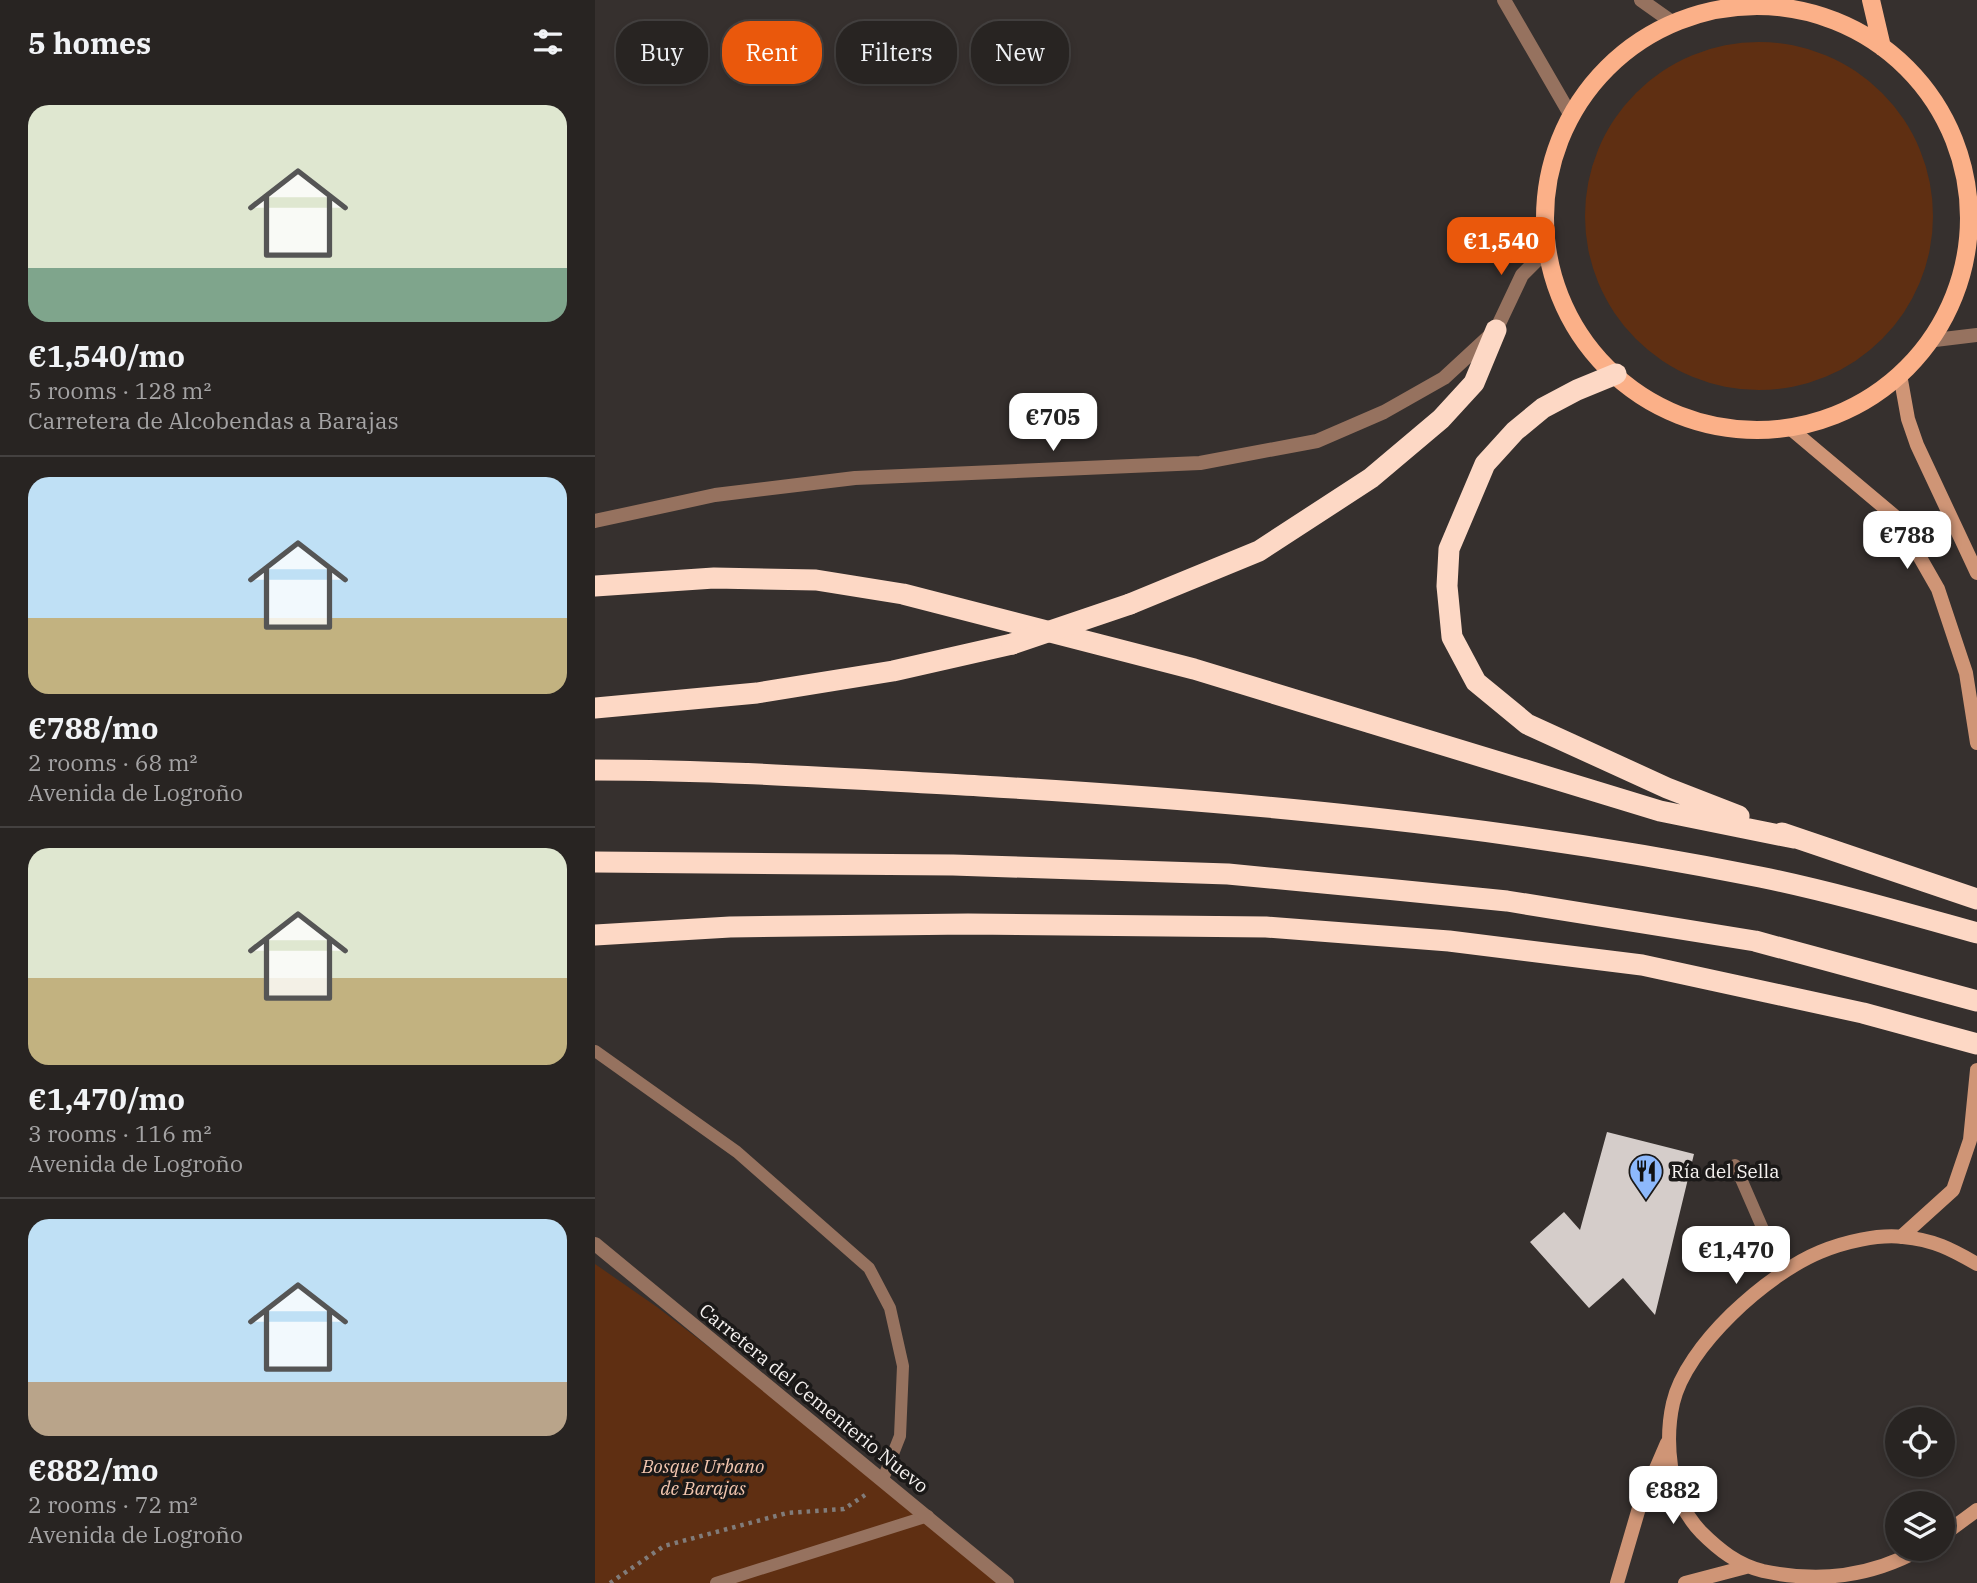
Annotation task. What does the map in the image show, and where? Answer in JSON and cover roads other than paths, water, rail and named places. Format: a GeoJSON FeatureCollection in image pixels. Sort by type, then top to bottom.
{"type":"FeatureCollection","features":[{"type":"Feature","properties":{"kind":"highway"},"geometry":{"type":"LineString","coordinates":[[595,708],[757,693],[893,671],[1012,644],[1130,604],[1259,551],[1371,478],[1441,419],[1474,383],[1496,330]]}},
{"type":"Feature","properties":{"kind":"highway"},"geometry":{"type":"LineString","coordinates":[[1616,374],[1543,408],[1515,430],[1486,464],[1449,549],[1447,586],[1452,637],[1476,681],[1527,724],[1667,788],[1794,838],[1977,898]]}},
{"type":"Feature","properties":{"kind":"highway"},"geometry":{"type":"LineString","coordinates":[[595,586],[714,578],[816,580],[903,594],[1194,669],[1660,811],[1794,838]]}},
{"type":"Feature","properties":{"kind":"highway"},"geometry":{"type":"LineString","coordinates":[[595,770],[692,770],[1151,796],[1374,818],[1596,847],[1746,875],[1866,902],[1977,933]]}},
{"type":"Feature","properties":{"kind":"highway"},"geometry":{"type":"LineString","coordinates":[[595,862],[953,865],[1201,873],[1387,888],[1507,901],[1755,941],[1977,1001]]}},
{"type":"Feature","properties":{"kind":"highway"},"geometry":{"type":"LineString","coordinates":[[595,935],[730,928],[968,924],[1266,928],[1449,941],[1642,965],[1863,1013],[1977,1044]]}},
{"type":"Feature","properties":{"kind":"main road"},"geometry":{"type":"LineString","coordinates":[[1871,0],[1882,47]]}},
{"type":"Feature","properties":{"kind":"main road"},"geometry":{"type":"LineString","coordinates":[[1726,2],[1805,11],[1882,47],[1906,65],[1940,111],[1957,156],[1974,222],[1963,272],[1935,340],[1901,380],[1857,411],[1791,429],[1744,429],[1699,420],[1663,404],[1616,374],[1571,317],[1545,252],[1548,177],[1570,114],[1610,59],[1672,22],[1726,2]]}},
{"type":"Feature","properties":{"kind":"main road"},"geometry":{"type":"LineString","coordinates":[[1901,380],[1908,419],[1917,445],[1977,573]]}},
{"type":"Feature","properties":{"kind":"main road"},"geometry":{"type":"LineString","coordinates":[[1791,429],[1898,519],[1938,589],[1966,673],[1977,743]]}},
{"type":"Feature","properties":{"kind":"main road"},"geometry":{"type":"LineString","coordinates":[[1902,1237],[1953,1189],[1970,1140],[1977,1070]]}},
{"type":"Feature","properties":{"kind":"main road"},"geometry":{"type":"LineString","coordinates":[[1899,1561],[1859,1573],[1819,1580],[1776,1575],[1745,1567],[1714,1545],[1689,1519],[1675,1491],[1668,1442],[1673,1402],[1691,1363],[1717,1330],[1747,1300],[1782,1273],[1821,1251],[1861,1240],[1902,1237],[1947,1246],[1977,1264]]}},
{"type":"Feature","properties":{"kind":"main road"},"geometry":{"type":"LineString","coordinates":[[1617,1583],[1639,1508],[1668,1442]]}},
{"type":"Feature","properties":{"kind":"main road"},"geometry":{"type":"LineString","coordinates":[[1955,1526],[1977,1510]]}},
{"type":"Feature","properties":{"kind":"main road"},"geometry":{"type":"LineString","coordinates":[[1685,1583],[1745,1567]]}},
{"type":"Feature","properties":{"kind":"street"},"geometry":{"type":"LineString","coordinates":[[1504,0],[1570,114]]}},
{"type":"Feature","properties":{"kind":"street"},"geometry":{"type":"LineString","coordinates":[[1641,0],[1672,22]]}},
{"type":"Feature","properties":{"kind":"street"},"geometry":{"type":"LineString","coordinates":[[595,521],[715,495],[855,478],[1199,463],[1317,441],[1384,412],[1444,378],[1496,330],[1522,275],[1545,252]]}},
{"type":"Feature","properties":{"kind":"street"},"geometry":{"type":"LineString","coordinates":[[1935,340],[1977,335]]}},
{"type":"Feature","properties":{"kind":"street","name":"Carretera del Cementerio Nuevo"},"geometry":{"type":"LineString","coordinates":[[595,1244],[1007,1583]]}},
{"type":"Feature","properties":{"kind":"lane"},"geometry":{"type":"LineString","coordinates":[[595,1051],[737,1152],[869,1268],[890,1308],[902,1367],[900,1436],[887,1482]]}},
{"type":"Feature","properties":{"kind":"lane"},"geometry":{"type":"LineString","coordinates":[[1735,1165],[1782,1273]]}},
{"type":"Feature","properties":{"kind":"lane"},"geometry":{"type":"LineString","coordinates":[[716,1583],[928,1516]]}},
{"type":"Feature","properties":{"kind":"place","name":"Ría del Sella"},"geometry":{"type":"Point","coordinates":[1646,1201]}},
{"type":"Feature","properties":{"kind":"park label","name":"Bosque Urbano de Barajas"},"geometry":{"type":"Point","coordinates":[703,1477]}}]}
